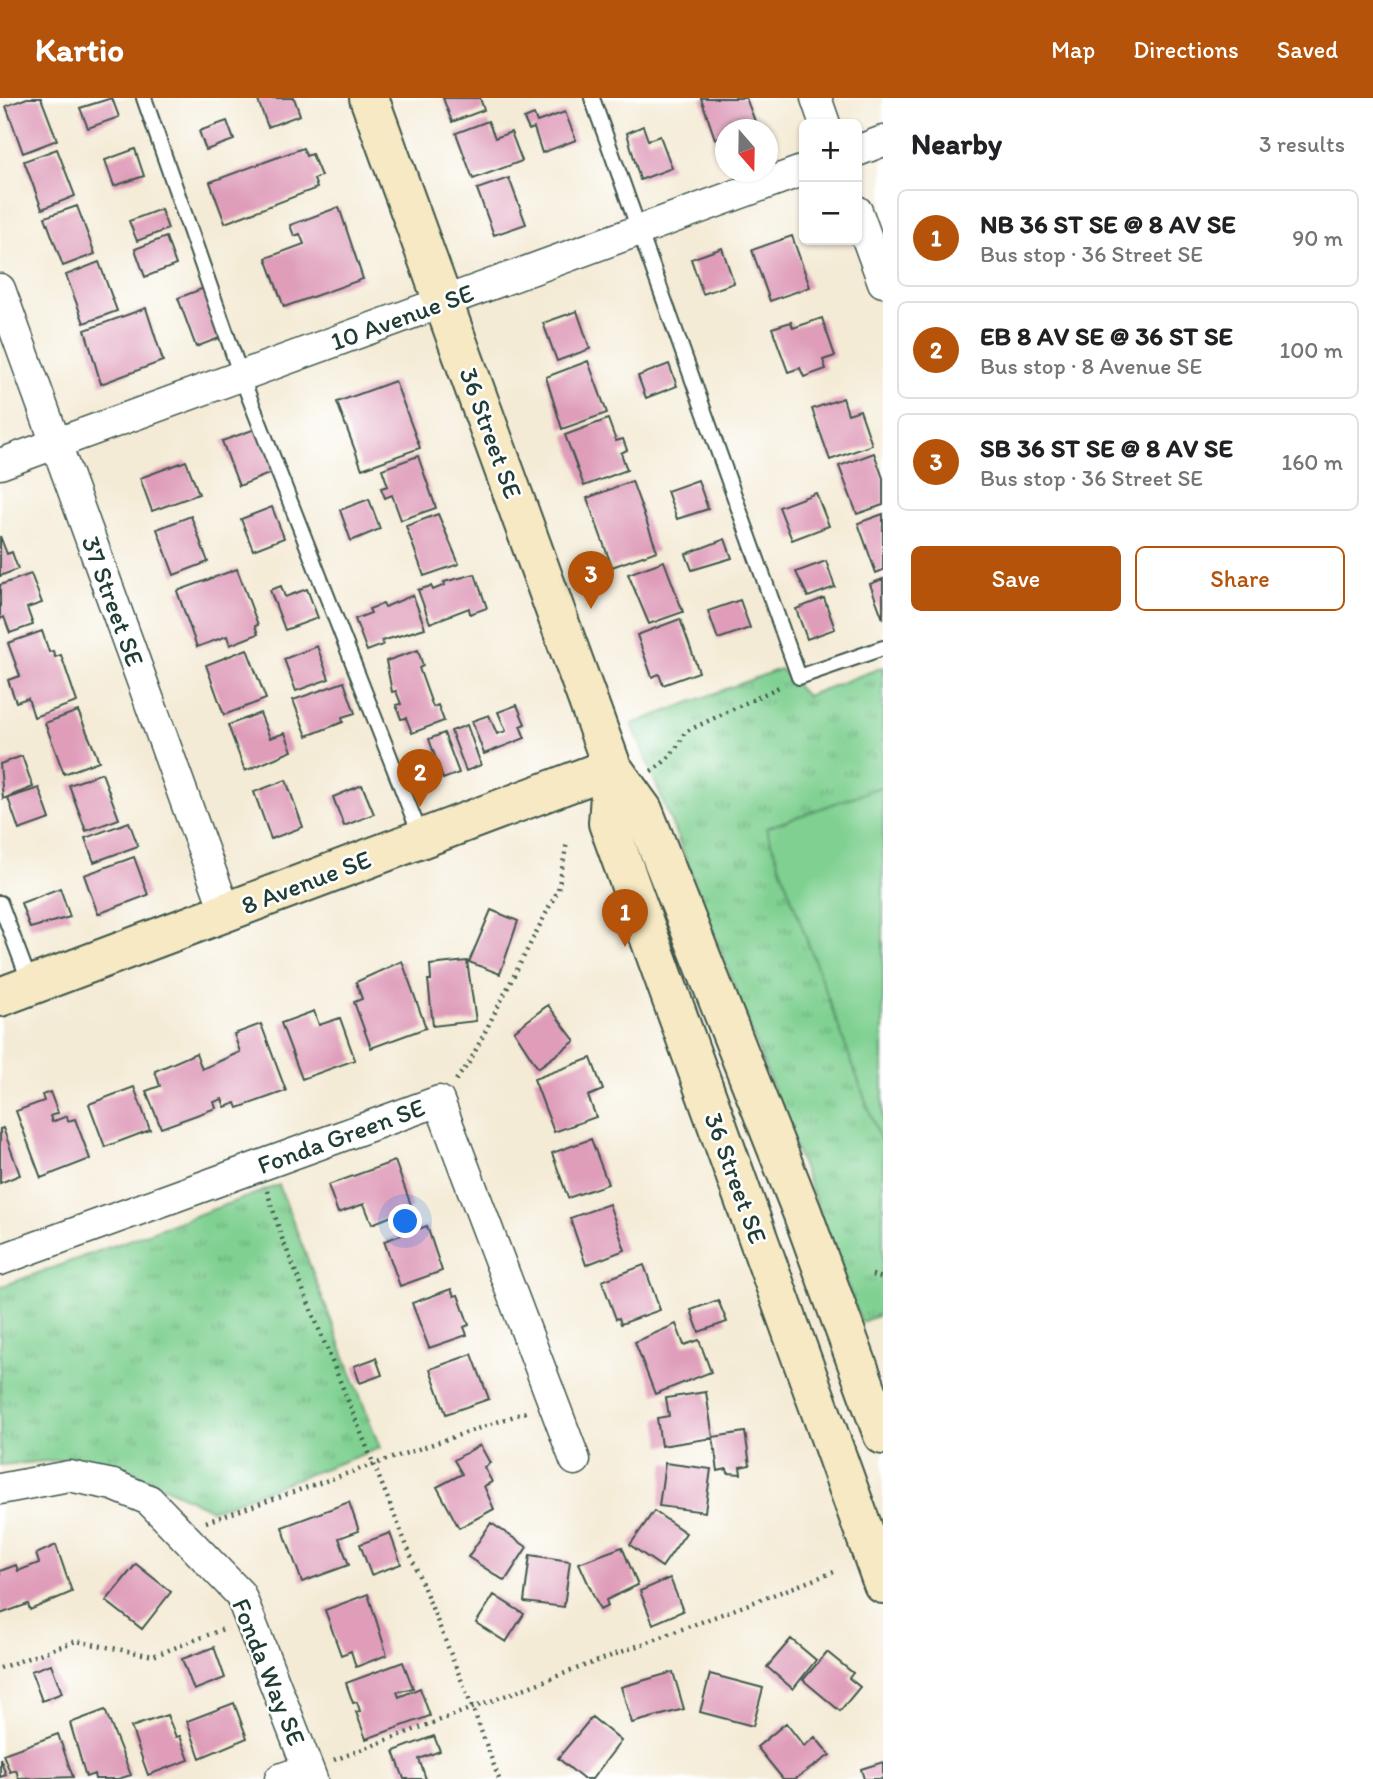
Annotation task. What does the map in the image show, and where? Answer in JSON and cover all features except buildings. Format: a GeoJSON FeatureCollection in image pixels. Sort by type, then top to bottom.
{"type":"FeatureCollection","features":[{"type":"Feature","properties":{"kind":"main road","name":"36 Street SE"},"geometry":{"type":"LineString","coordinates":[[369,98],[612,767],[643,810],[802,1212],[883,1435]]}},
{"type":"Feature","properties":{"kind":"main road","name":"36 Street SE"},"geometry":{"type":"LineString","coordinates":[[612,767],[608,824],[883,1584]]}},
{"type":"Feature","properties":{"kind":"main road","name":"8 Avenue SE"},"geometry":{"type":"LineString","coordinates":[[16,991],[612,767]]}},
{"type":"Feature","properties":{"kind":"street"},"geometry":{"type":"LineString","coordinates":[[816,98],[823,119]]}},
{"type":"Feature","properties":{"kind":"street"},"geometry":{"type":"LineString","coordinates":[[862,149],[883,141]]}},
{"type":"Feature","properties":{"kind":"street","name":"10 Avenue SE"},"geometry":{"type":"LineString","coordinates":[[0,464],[799,172]]}},
{"type":"Feature","properties":{"kind":"street"},"geometry":{"type":"LineString","coordinates":[[862,225],[883,282]]}},
{"type":"Feature","properties":{"kind":"street","name":"37 Street SE"},"geometry":{"type":"LineString","coordinates":[[0,289],[226,913]]}},
{"type":"Feature","properties":{"kind":"street","name":"Fonda Green SE"},"geometry":{"type":"LineString","coordinates":[[0,1260],[439,1101],[575,1460]]}},
{"type":"Feature","properties":{"kind":"street","name":"Fonda Way SE"},"geometry":{"type":"LineString","coordinates":[[0,1489],[69,1476],[113,1485],[149,1500],[240,1594],[310,1774]]}},
{"type":"Feature","properties":{"kind":"street"},"geometry":{"type":"LineString","coordinates":[[279,1779],[310,1774]]}},
{"type":"Feature","properties":{"kind":"lane"},"geometry":{"type":"LineString","coordinates":[[144,98],[241,376],[421,837]]}},
{"type":"Feature","properties":{"kind":"lane"},"geometry":{"type":"LineString","coordinates":[[592,98],[799,677],[883,648]]}},
{"type":"Feature","properties":{"kind":"lane"},"geometry":{"type":"LineString","coordinates":[[0,902],[16,991]]}},
{"type":"Feature","properties":{"kind":"path"},"geometry":{"type":"LineString","coordinates":[[612,767],[650,771],[661,766],[685,732],[799,677]]}},
{"type":"Feature","properties":{"kind":"path"},"geometry":{"type":"LineString","coordinates":[[439,1101],[470,1063],[558,890],[567,842]]}},
{"type":"Feature","properties":{"kind":"path"},"geometry":{"type":"LineString","coordinates":[[258,1167],[282,1238],[375,1464],[499,1779]]}},
{"type":"Feature","properties":{"kind":"path"},"geometry":{"type":"LineString","coordinates":[[872,1275],[883,1278]]}},
{"type":"Feature","properties":{"kind":"path"},"geometry":{"type":"LineString","coordinates":[[179,1532],[553,1402]]}},
{"type":"Feature","properties":{"kind":"path"},"geometry":{"type":"LineString","coordinates":[[310,1774],[834,1572]]}},
{"type":"Feature","properties":{"kind":"path"},"geometry":{"type":"LineString","coordinates":[[0,1668],[76,1640],[153,1656],[249,1619]]}},
{"type":"Feature","properties":{"kind":"green space"},"geometry":{"type":"Polygon","coordinates":[[[883,667],[883,1314],[861,1322],[632,724],[780,669],[806,696],[883,667]]]}},
{"type":"Feature","properties":{"kind":"green space"},"geometry":{"type":"Polygon","coordinates":[[[883,786],[883,1148],[766,828],[883,786]]]}},
{"type":"Feature","properties":{"kind":"green space"},"geometry":{"type":"Polygon","coordinates":[[[279,1185],[380,1448],[212,1510],[146,1478],[113,1466],[72,1459],[0,1465],[0,1287],[279,1185]]]}},
{"type":"Feature","properties":{"kind":"place","name":"SB 36 ST SE @ 8 AV SE"},"geometry":{"type":"Point","coordinates":[591,609]}},
{"type":"Feature","properties":{"kind":"place","name":"EB 8 AV SE @ 36 ST SE"},"geometry":{"type":"Point","coordinates":[420,807]}},
{"type":"Feature","properties":{"kind":"place","name":"NB 36 ST SE @ 8 AV SE"},"geometry":{"type":"Point","coordinates":[625,947]}}]}
